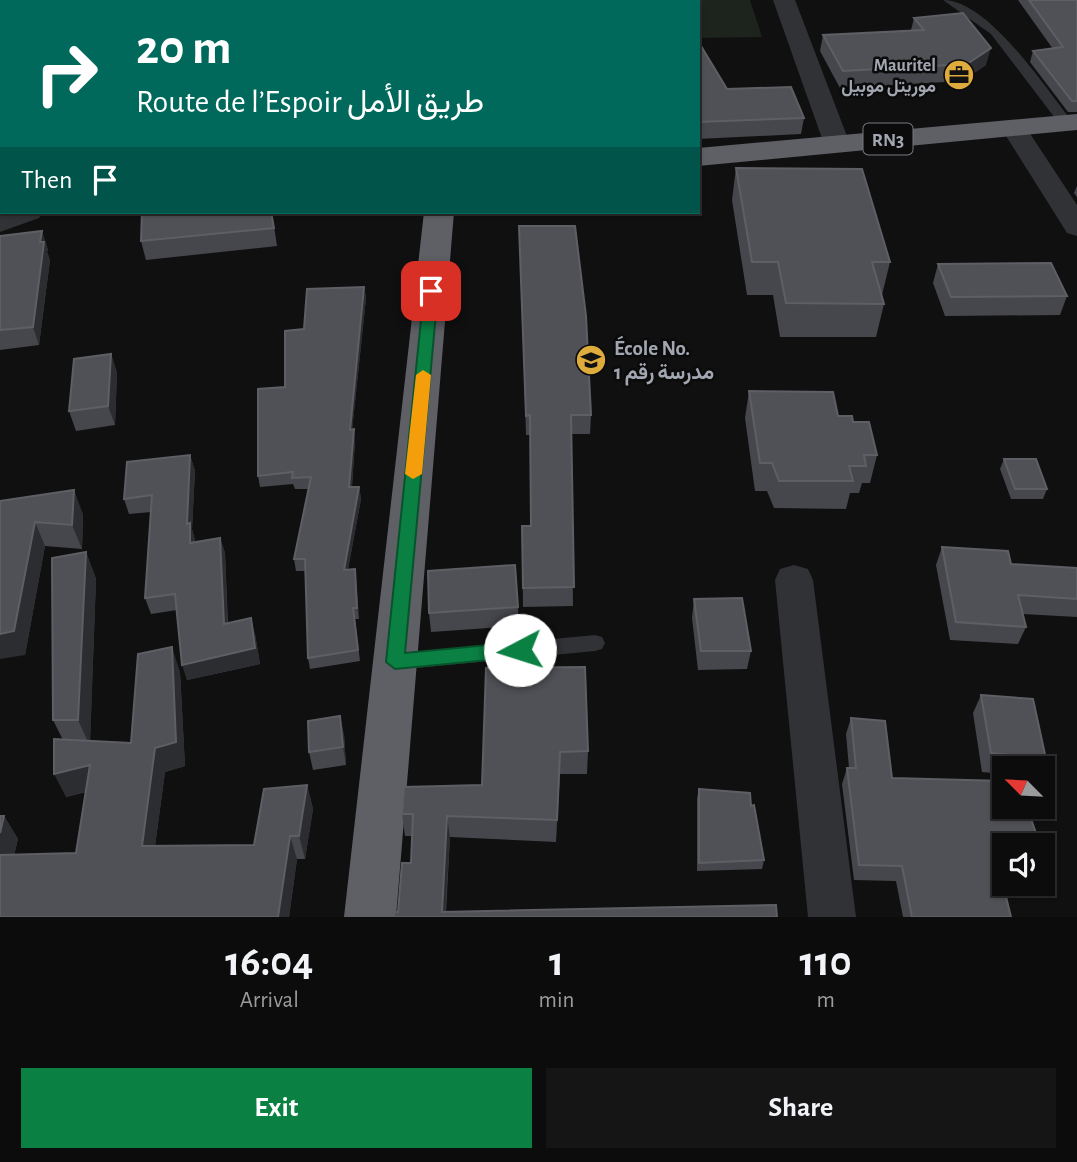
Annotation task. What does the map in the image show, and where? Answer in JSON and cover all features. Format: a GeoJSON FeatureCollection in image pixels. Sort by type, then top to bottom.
{"type":"FeatureCollection","features":[{"type":"Feature","properties":{"kind":"highway","name":"RN3"},"geometry":{"type":"LineString","coordinates":[[700,157],[1071,123]]}},
{"type":"Feature","properties":{"kind":"highway"},"geometry":{"type":"LineString","coordinates":[[370,917],[439,214]]}},
{"type":"Feature","properties":{"kind":"street"},"geometry":{"type":"LineString","coordinates":[[784,0],[837,144]]}},
{"type":"Feature","properties":{"kind":"street"},"geometry":{"type":"LineString","coordinates":[[1014,128],[1077,228]]}},
{"type":"Feature","properties":{"kind":"street"},"geometry":{"type":"LineString","coordinates":[[0,223],[24,214]]}},
{"type":"Feature","properties":{"kind":"street"},"geometry":{"type":"LineString","coordinates":[[794,580],[832,917]]}},
{"type":"Feature","properties":{"kind":"lane"},"geometry":{"type":"LineString","coordinates":[[949,0],[995,32],[1071,123]]}},
{"type":"Feature","properties":{"kind":"lane"},"geometry":{"type":"LineString","coordinates":[[395,662],[595,643]]}},
{"type":"Feature","properties":{"kind":"shaded area"},"geometry":{"type":"Polygon","coordinates":[[[700,0],[750,0],[762,37],[700,38],[700,0]]]}},
{"type":"Feature","properties":{"kind":"building"},"geometry":{"type":"Polygon","coordinates":[[[1029,0],[1077,0],[1077,101],[1072,101],[1033,51],[1063,47],[1029,0]]]}},
{"type":"Feature","properties":{"kind":"building"},"geometry":{"type":"Polygon","coordinates":[[[963,13],[991,48],[967,64],[843,71],[823,35],[924,30],[914,18],[963,13]]]}},
{"type":"Feature","properties":{"kind":"building"},"geometry":{"type":"Polygon","coordinates":[[[700,44],[727,89],[791,87],[804,118],[700,122],[700,44]]]}},
{"type":"Feature","properties":{"kind":"building"},"geometry":{"type":"Polygon","coordinates":[[[736,168],[862,169],[890,262],[872,262],[884,304],[786,303],[778,262],[752,262],[736,168]]]}},
{"type":"Feature","properties":{"kind":"building"},"geometry":{"type":"Polygon","coordinates":[[[142,214],[271,214],[274,228],[141,241],[142,214]]]}},
{"type":"Feature","properties":{"kind":"building"},"geometry":{"type":"Polygon","coordinates":[[[519,226],[575,226],[586,316],[591,415],[571,415],[574,587],[523,588],[522,526],[531,526],[530,415],[526,416],[519,226]]]}},
{"type":"Feature","properties":{"kind":"building"},"geometry":{"type":"Polygon","coordinates":[[[42,231],[40,242],[44,242],[33,327],[0,330],[0,236],[42,231]]]}},
{"type":"Feature","properties":{"kind":"building"},"geometry":{"type":"Polygon","coordinates":[[[1051,263],[1067,296],[951,297],[938,264],[1051,263]]]}},
{"type":"Feature","properties":{"kind":"building"},"geometry":{"type":"Polygon","coordinates":[[[364,287],[350,430],[354,429],[349,487],[359,487],[344,570],[355,569],[357,608],[353,608],[358,650],[308,658],[305,559],[294,559],[311,477],[292,478],[293,472],[258,476],[258,389],[285,387],[285,331],[304,329],[307,289],[364,287]]]}},
{"type":"Feature","properties":{"kind":"building"},"geometry":{"type":"Polygon","coordinates":[[[111,354],[108,406],[69,411],[74,359],[111,354]]]}},
{"type":"Feature","properties":{"kind":"building"},"geometry":{"type":"Polygon","coordinates":[[[749,391],[833,392],[838,416],[852,416],[853,422],[869,422],[877,455],[864,455],[866,466],[849,466],[853,481],[779,481],[772,463],[760,463],[749,391]]]}},
{"type":"Feature","properties":{"kind":"building"},"geometry":{"type":"Polygon","coordinates":[[[190,455],[187,524],[190,523],[190,543],[220,538],[224,624],[251,618],[255,648],[182,665],[175,594],[145,598],[152,495],[124,499],[127,462],[190,455]]]}},
{"type":"Feature","properties":{"kind":"building"},"geometry":{"type":"Polygon","coordinates":[[[1004,459],[1036,459],[1047,489],[1015,489],[1004,459]]]}},
{"type":"Feature","properties":{"kind":"building"},"geometry":{"type":"Polygon","coordinates":[[[74,490],[72,525],[35,522],[14,631],[0,634],[0,501],[74,490]]]}},
{"type":"Feature","properties":{"kind":"building"},"geometry":{"type":"Polygon","coordinates":[[[942,547],[1008,551],[1011,564],[1077,568],[1077,599],[1018,595],[1026,627],[956,622],[942,547]]]}},
{"type":"Feature","properties":{"kind":"building"},"geometry":{"type":"Polygon","coordinates":[[[86,552],[78,720],[53,720],[52,558],[86,552]]]}},
{"type":"Feature","properties":{"kind":"building"},"geometry":{"type":"Polygon","coordinates":[[[515,565],[518,607],[429,613],[428,571],[515,565]]]}},
{"type":"Feature","properties":{"kind":"building"},"geometry":{"type":"Polygon","coordinates":[[[742,598],[751,651],[701,651],[694,599],[742,598]]]}},
{"type":"Feature","properties":{"kind":"building"},"geometry":{"type":"Polygon","coordinates":[[[172,647],[176,742],[155,748],[142,846],[254,845],[264,789],[307,785],[299,836],[290,836],[278,917],[0,917],[0,855],[76,853],[90,765],[54,774],[54,739],[131,743],[138,654],[172,647]]]}},
{"type":"Feature","properties":{"kind":"building"},"geometry":{"type":"Polygon","coordinates":[[[585,667],[588,751],[560,752],[557,820],[447,816],[442,912],[776,905],[777,917],[394,917],[394,912],[398,912],[402,863],[411,863],[413,814],[402,814],[404,787],[482,785],[486,668],[585,667]]]}},
{"type":"Feature","properties":{"kind":"building"},"geometry":{"type":"Polygon","coordinates":[[[981,695],[1033,699],[1045,756],[991,753],[981,695]]]}},
{"type":"Feature","properties":{"kind":"building"},"geometry":{"type":"Polygon","coordinates":[[[340,716],[343,747],[309,752],[308,721],[340,716]]]}},
{"type":"Feature","properties":{"kind":"building"},"geometry":{"type":"Polygon","coordinates":[[[851,718],[885,721],[892,778],[992,781],[992,819],[1031,819],[1036,833],[992,833],[992,896],[1006,896],[1011,917],[912,917],[902,866],[859,865],[847,768],[856,768],[851,718]]]}},
{"type":"Feature","properties":{"kind":"building"},"geometry":{"type":"Polygon","coordinates":[[[699,789],[750,793],[764,860],[699,863],[699,789]]]}},
{"type":"Feature","properties":{"kind":"building"},"geometry":{"type":"Polygon","coordinates":[[[0,816],[4,816],[0,833],[0,816]]]}},
{"type":"Feature","properties":{"kind":"slow traffic"},"geometry":{"type":"LineString","coordinates":[[413,474],[423,375]]}},
{"type":"Feature","properties":{"kind":"place","name":"Mauritel موريتل موبيل"},"geometry":{"type":"Point","coordinates":[959,75]}},
{"type":"Feature","properties":{"kind":"place","name":"École No. 1 مدرسة رقم"},"geometry":{"type":"Point","coordinates":[591,360]}},
{"type":"Feature","properties":{"kind":"route"},"geometry":{"type":"LineString","coordinates":[[431,291],[395,662],[520,650]]}}]}
